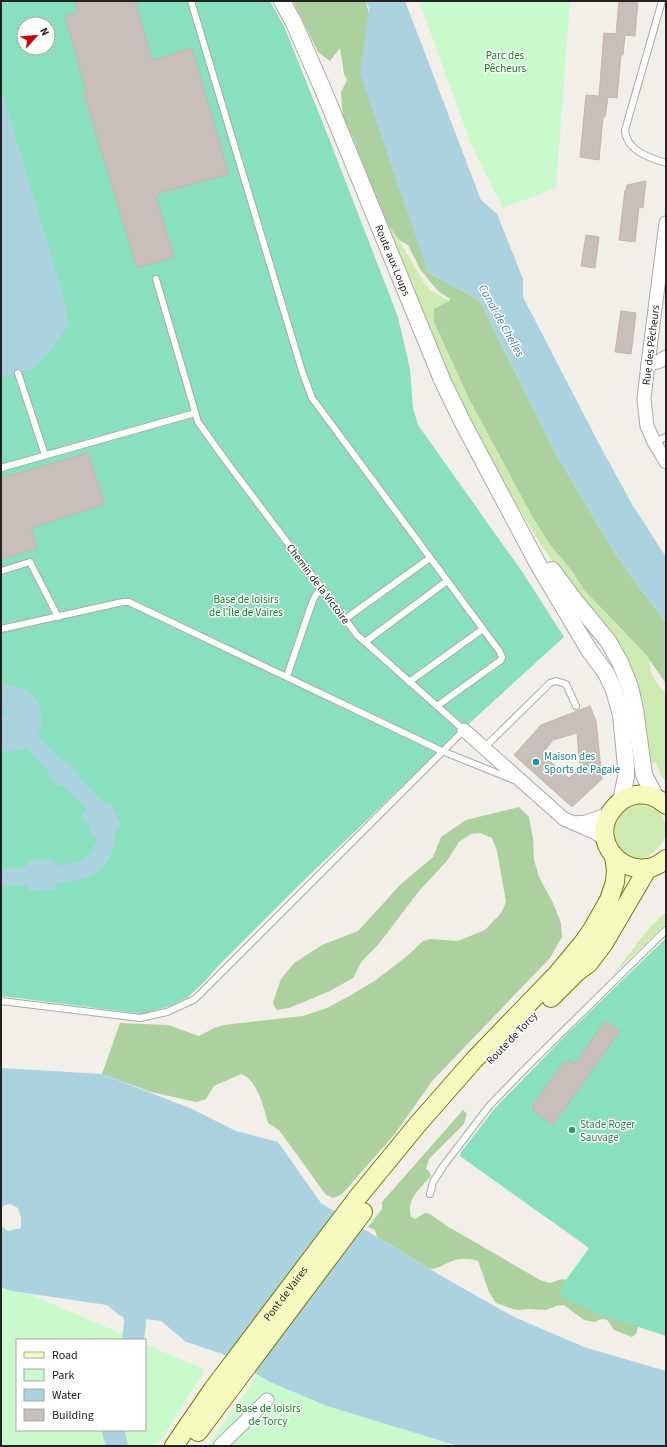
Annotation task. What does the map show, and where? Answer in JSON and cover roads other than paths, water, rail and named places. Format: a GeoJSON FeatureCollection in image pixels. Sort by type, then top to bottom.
{"type":"FeatureCollection","features":[{"type":"Feature","properties":{"kind":"main road"},"geometry":{"type":"LineString","coordinates":[[659,865],[640,869],[625,865],[614,856],[609,849],[606,839],[605,826],[615,807],[632,796],[650,796],[663,802]]}},
{"type":"Feature","properties":{"kind":"main road","name":"Route de Torcy"},"geometry":{"type":"LineString","coordinates":[[363,1201],[417,1125],[458,1078],[558,974],[582,944],[592,930],[609,900],[616,882],[614,856]]}},
{"type":"Feature","properties":{"kind":"main road","name":"Route de Torcy"},"geometry":{"type":"LineString","coordinates":[[363,1201],[464,1088],[553,995],[589,963],[604,944],[631,896],[659,865]]}},
{"type":"Feature","properties":{"kind":"main road","name":"Pont de Vaires"},"geometry":{"type":"LineString","coordinates":[[218,1393],[363,1201]]}},
{"type":"Feature","properties":{"kind":"main road"},"geometry":{"type":"LineString","coordinates":[[174,1446],[218,1393]]}},
{"type":"Feature","properties":{"kind":"main road"},"geometry":{"type":"LineString","coordinates":[[188,1446],[218,1393]]}},
{"type":"Feature","properties":{"kind":"street","name":"Route aux Loups"},"geometry":{"type":"LineString","coordinates":[[282,1],[294,23],[324,92],[444,382],[463,423],[513,515]]}},
{"type":"Feature","properties":{"kind":"street","name":"Rue des Pêcheurs"},"geometry":{"type":"LineString","coordinates":[[666,223],[644,399],[647,426],[654,442],[666,462]]}},
{"type":"Feature","properties":{"kind":"street"},"geometry":{"type":"LineString","coordinates":[[648,364],[658,362],[666,357]]}},
{"type":"Feature","properties":{"kind":"street"},"geometry":{"type":"LineString","coordinates":[[513,515],[572,597],[608,641],[620,662],[630,686],[635,709],[644,775],[663,802]]}},
{"type":"Feature","properties":{"kind":"street"},"geometry":{"type":"LineString","coordinates":[[513,515],[539,566],[585,643],[606,673],[614,690],[621,715],[626,778],[615,807],[586,822],[572,823]]}},
{"type":"Feature","properties":{"kind":"street","name":"Chemin de la Victoire"},"geometry":{"type":"LineString","coordinates":[[464,730],[564,819],[606,839]]}},
{"type":"Feature","properties":{"kind":"street"},"geometry":{"type":"LineString","coordinates":[[220,1446],[268,1400]]}},
{"type":"Feature","properties":{"kind":"lane"},"geometry":{"type":"LineString","coordinates":[[191,1],[302,371],[312,398],[500,652],[502,657],[501,660],[437,706]]}},
{"type":"Feature","properties":{"kind":"lane"},"geometry":{"type":"LineString","coordinates":[[662,1],[625,130],[625,136],[631,146],[657,161],[666,163]]}},
{"type":"Feature","properties":{"kind":"lane","name":"Chemin de la Victoire"},"geometry":{"type":"LineString","coordinates":[[156,279],[198,422],[357,635],[464,730]]}},
{"type":"Feature","properties":{"kind":"lane"},"geometry":{"type":"LineString","coordinates":[[18,373],[45,455]]}},
{"type":"Feature","properties":{"kind":"lane"},"geometry":{"type":"LineString","coordinates":[[1,468],[195,413]]}},
{"type":"Feature","properties":{"kind":"lane"},"geometry":{"type":"LineString","coordinates":[[654,442],[666,437]]}},
{"type":"Feature","properties":{"kind":"lane"},"geometry":{"type":"LineString","coordinates":[[346,619],[430,558]]}},
{"type":"Feature","properties":{"kind":"lane"},"geometry":{"type":"LineString","coordinates":[[1,571],[30,562],[58,617]]}},
{"type":"Feature","properties":{"kind":"lane"},"geometry":{"type":"LineString","coordinates":[[365,642],[447,581]]}},
{"type":"Feature","properties":{"kind":"lane"},"geometry":{"type":"LineString","coordinates":[[287,676],[313,600],[321,587]]}},
{"type":"Feature","properties":{"kind":"lane"},"geometry":{"type":"LineString","coordinates":[[1,629],[123,602],[129,602],[442,751],[523,784]]}},
{"type":"Feature","properties":{"kind":"lane"},"geometry":{"type":"LineString","coordinates":[[409,682],[483,629]]}},
{"type":"Feature","properties":{"kind":"lane"},"geometry":{"type":"LineString","coordinates":[[484,748],[550,683],[556,681],[566,684],[576,706]]}},
{"type":"Feature","properties":{"kind":"lane"},"geometry":{"type":"LineString","coordinates":[[1,1001],[140,1018],[167,1012],[195,999],[464,730]]}},
{"type":"Feature","properties":{"kind":"lane"},"geometry":{"type":"LineString","coordinates":[[430,1194],[432,1182],[490,1105],[666,930]]}},
{"type":"Feature","properties":{"kind":"water","name":"Canal de Chelles"},"geometry":{"type":"Polygon","coordinates":[[[366,1],[405,1],[481,200],[497,214],[523,279],[523,297],[633,506],[666,557],[666,623],[616,555],[556,454],[480,301],[428,272],[360,74],[369,8],[366,1]]]}},
{"type":"Feature","properties":{"kind":"water"},"geometry":{"type":"Polygon","coordinates":[[[1,88],[65,302],[68,326],[51,350],[33,369],[1,378],[1,88]]]}},
{"type":"Feature","properties":{"kind":"water"},"geometry":{"type":"Polygon","coordinates":[[[6,685],[25,690],[37,701],[42,716],[38,736],[64,762],[68,761],[79,773],[79,777],[105,804],[110,802],[121,825],[116,833],[109,858],[98,871],[83,879],[56,883],[54,890],[30,891],[27,885],[1,887],[1,869],[25,867],[28,861],[53,859],[56,865],[71,864],[83,860],[87,856],[95,845],[98,837],[92,837],[89,830],[91,826],[90,823],[85,823],[81,815],[87,810],[62,785],[58,786],[47,773],[48,771],[26,748],[14,751],[1,751],[1,716],[8,713],[6,711],[1,711],[1,686],[6,685]]]}},
{"type":"Feature","properties":{"kind":"water"},"geometry":{"type":"Polygon","coordinates":[[[1,1068],[102,1074],[190,1108],[236,1131],[278,1142],[321,1203],[443,1277],[514,1317],[584,1347],[666,1371],[666,1446],[458,1446],[327,1406],[270,1382],[223,1354],[186,1342],[161,1321],[145,1319],[135,1323],[119,1315],[107,1305],[12,1291],[1,1287],[1,1226],[8,1231],[21,1228],[21,1217],[18,1208],[10,1204],[3,1206],[1,1210],[1,1068]]]}},
{"type":"Feature","properties":{"kind":"waterway"},"geometry":{"type":"LineString","coordinates":[[133,1293],[135,1323],[133,1339]]}},
{"type":"Feature","properties":{"kind":"waterway"},"geometry":{"type":"LineString","coordinates":[[113,1431],[117,1446]]}},
{"type":"Feature","properties":{"kind":"place","name":"Maison des Sports de Pagaie"},"geometry":{"type":"Point","coordinates":[536,762]}},
{"type":"Feature","properties":{"kind":"place","name":"Stade Roger Sauvage"},"geometry":{"type":"Point","coordinates":[572,1130]}},
{"type":"Feature","properties":{"kind":"park label","name":"Parc des Pêcheurs"},"geometry":{"type":"Point","coordinates":[505,61]}},
{"type":"Feature","properties":{"kind":"park label","name":"Base de loisirs de l'Île de Vaires"},"geometry":{"type":"Point","coordinates":[246,605]}},
{"type":"Feature","properties":{"kind":"park label","name":"Base de loisirs de Torcy"},"geometry":{"type":"Point","coordinates":[268,1414]}}]}
